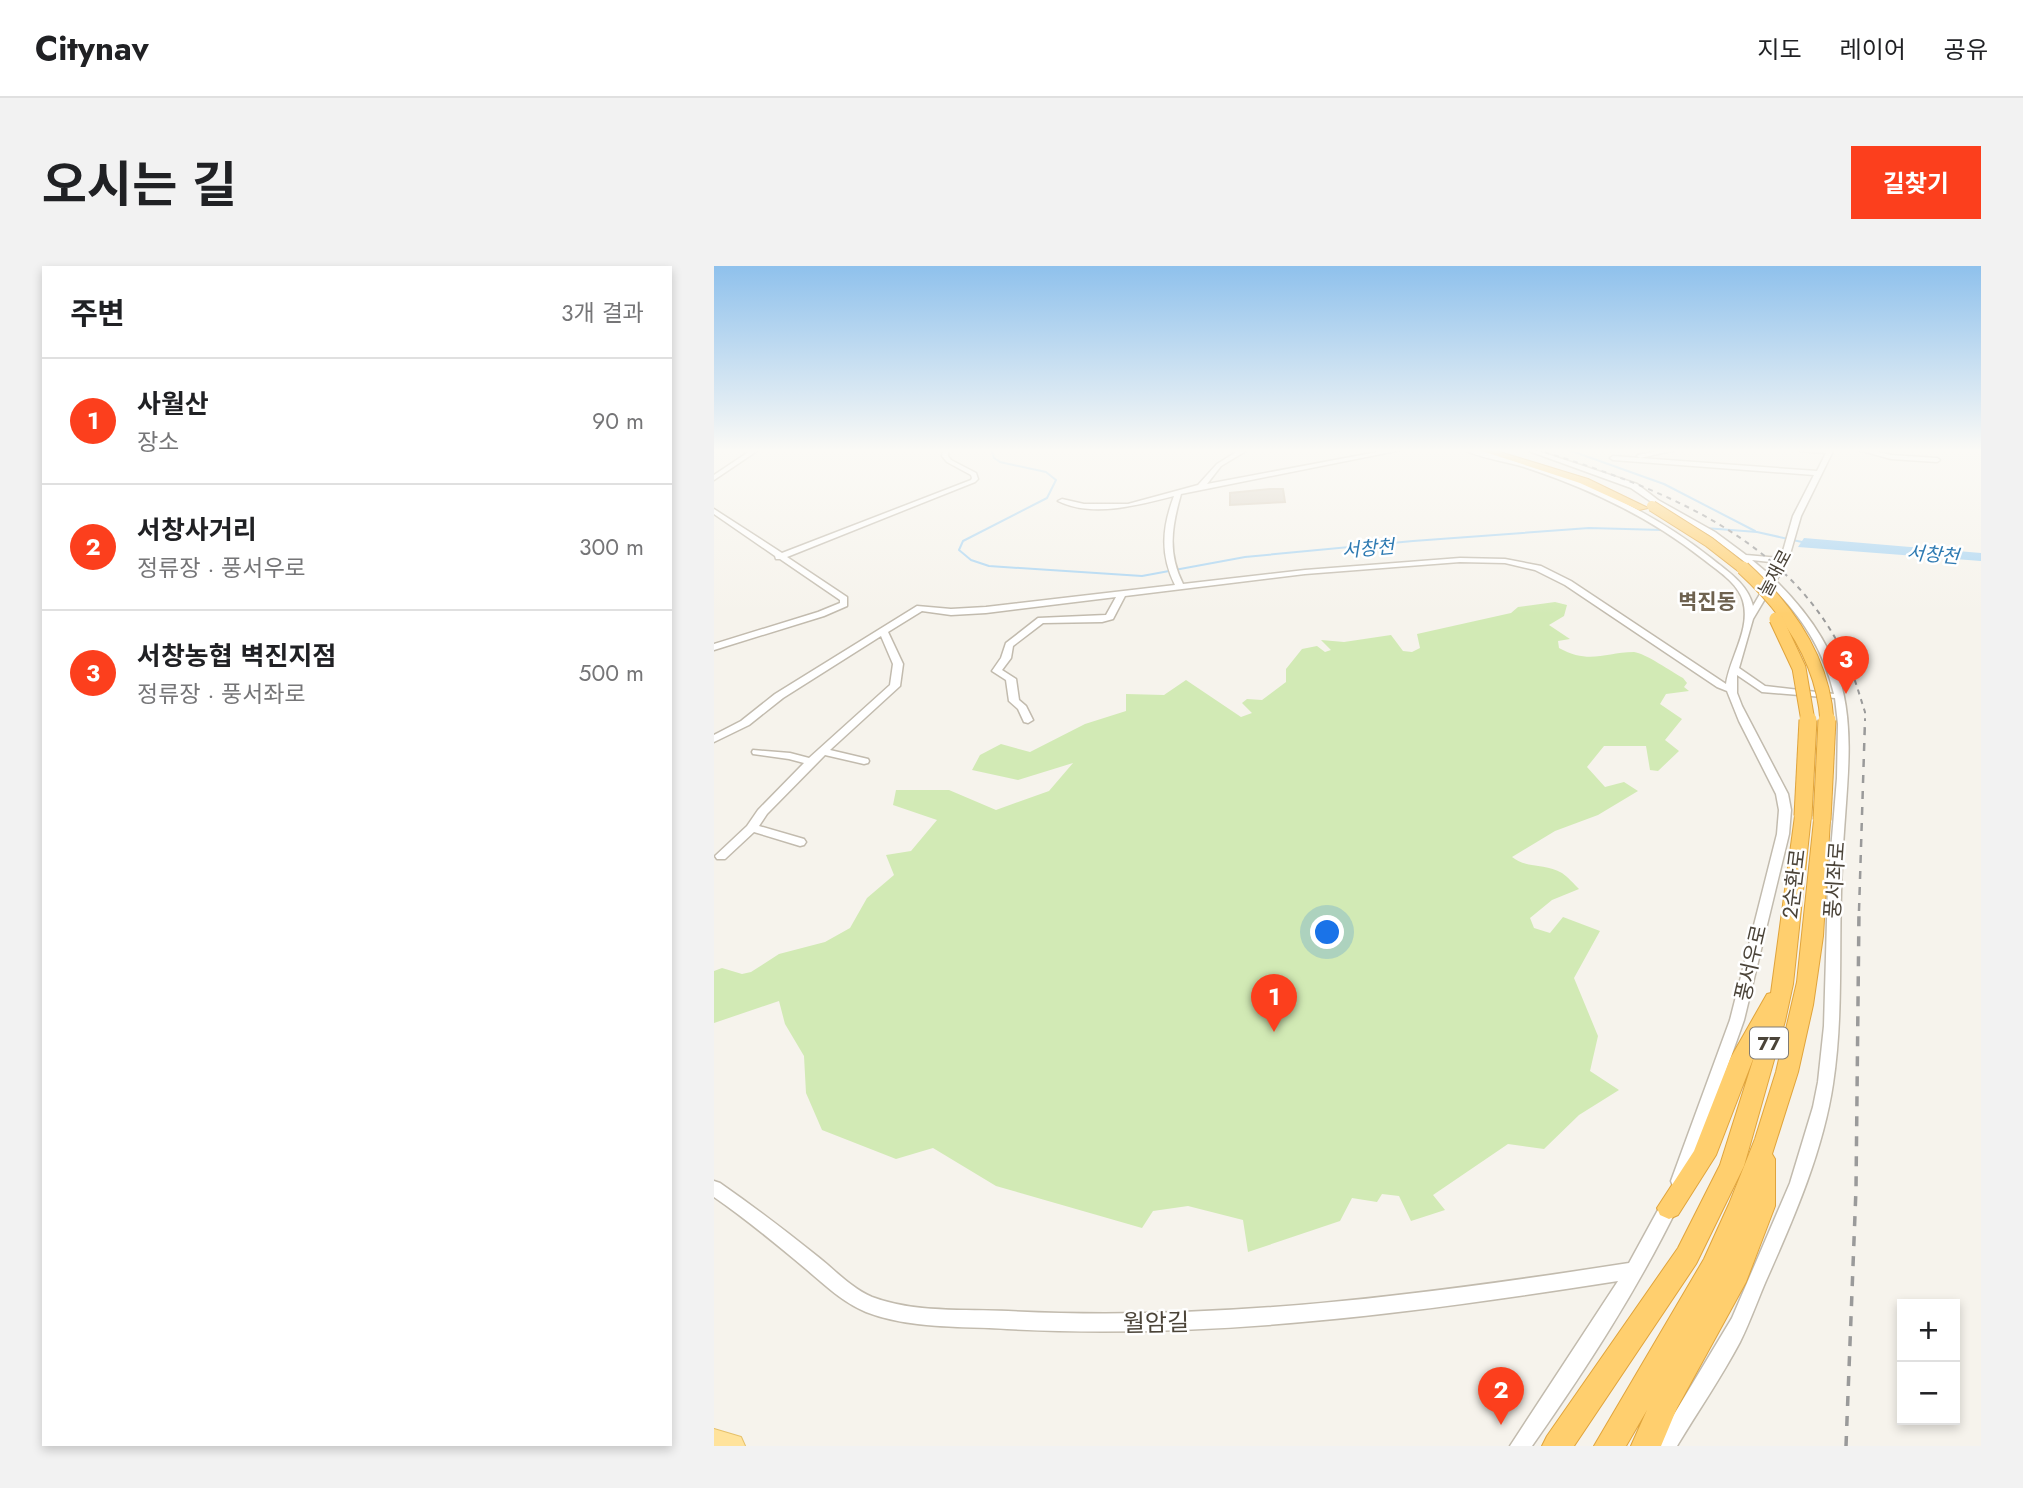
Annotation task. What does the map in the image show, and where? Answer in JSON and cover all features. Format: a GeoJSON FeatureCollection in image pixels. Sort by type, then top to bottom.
{"type":"FeatureCollection","features":[{"type":"Feature","properties":{"kind":"highway","name":"2순환로"},"geometry":{"type":"LineString","coordinates":[[1609,1446],[1649,1381],[1713,1266],[1762,1153],[1787,1073],[1803,1003],[1812,818],[1808,700],[1801,668],[1785,633],[1761,599],[1724,561],[1641,504]]}},
{"type":"Feature","properties":{"kind":"highway","name":"2순환로"},"geometry":{"type":"LineString","coordinates":[[1557,1446],[1687,1256],[1732,1166],[1758,1087],[1783,984],[1827,743],[1825,703],[1815,668],[1799,634],[1769,592],[1736,561],[1701,535],[1642,504]]}},
{"type":"Feature","properties":{"kind":"highway"},"geometry":{"type":"LineString","coordinates":[[1669,1208],[1704,1155],[1741,1059],[1783,984]]}},
{"type":"Feature","properties":{"kind":"highway"},"geometry":{"type":"LineString","coordinates":[[1646,1446],[1667,1398],[1733,1282],[1763,1206],[1762,1153]]}},
{"type":"Feature","properties":{"kind":"main road"},"geometry":{"type":"LineString","coordinates":[[714,1442],[732,1446]]}},
{"type":"Feature","properties":{"kind":"street"},"geometry":{"type":"LineString","coordinates":[[779,557],[914,504]]}},
{"type":"Feature","properties":{"kind":"street"},"geometry":{"type":"LineString","coordinates":[[1075,504],[1125,504]]}},
{"type":"Feature","properties":{"kind":"street"},"geometry":{"type":"LineString","coordinates":[[1175,504],[1167,528],[1167,558],[1180,587]]}},
{"type":"Feature","properties":{"kind":"street"},"geometry":{"type":"LineString","coordinates":[[714,738],[745,723],[779,696],[920,608],[951,612],[986,610],[1305,572],[1460,560],[1526,564],[1568,583],[1720,685],[1732,689],[1749,619],[1746,597],[1708,559],[1683,539],[1622,504]]}},
{"type":"Feature","properties":{"kind":"street","name":"풍서좌로"},"geometry":{"type":"LineString","coordinates":[[1658,504],[1700,526],[1747,559],[1768,588],[1801,615],[1823,647],[1839,696],[1845,741],[1832,924],[1831,1029],[1825,1084],[1799,1182],[1770,1252],[1732,1336],[1665,1446]]}},
{"type":"Feature","properties":{"kind":"street","name":"눌재로"},"geometry":{"type":"LineString","coordinates":[[1749,619],[1784,561],[1803,504]]}},
{"type":"Feature","properties":{"kind":"street"},"geometry":{"type":"LineString","coordinates":[[714,511],[844,599],[844,604],[821,614],[714,647]]}},
{"type":"Feature","properties":{"kind":"street"},"geometry":{"type":"LineString","coordinates":[[1708,559],[1719,565],[1735,567],[1748,567],[1747,559],[1784,561]]}},
{"type":"Feature","properties":{"kind":"street"},"geometry":{"type":"LineString","coordinates":[[1736,585],[1751,592],[1768,588]]}},
{"type":"Feature","properties":{"kind":"street"},"geometry":{"type":"LineString","coordinates":[[1028,720],[1022,708],[1014,701],[1011,679],[997,671],[1006,658],[1009,645],[1041,620],[1110,617],[1121,594]]}},
{"type":"Feature","properties":{"kind":"street"},"geometry":{"type":"LineString","coordinates":[[721,856],[752,828],[762,812],[811,762],[895,687],[898,664],[883,631]]}},
{"type":"Feature","properties":{"kind":"street"},"geometry":{"type":"LineString","coordinates":[[1735,668],[1762,689],[1839,696]]}},
{"type":"Feature","properties":{"kind":"street","name":"풍서우로"},"geometry":{"type":"LineString","coordinates":[[1520,1446],[1557,1394],[1635,1270],[1669,1208],[1737,1020],[1783,835],[1785,810],[1782,794],[1732,689]]}},
{"type":"Feature","properties":{"kind":"street"},"geometry":{"type":"LineString","coordinates":[[823,751],[864,761]]}},
{"type":"Feature","properties":{"kind":"street"},"geometry":{"type":"LineString","coordinates":[[757,752],[811,762]]}},
{"type":"Feature","properties":{"kind":"street"},"geometry":{"type":"LineString","coordinates":[[752,828],[800,842]]}},
{"type":"Feature","properties":{"kind":"street","name":"월암길"},"geometry":{"type":"LineString","coordinates":[[714,1188],[846,1291],[872,1306],[902,1312],[1028,1322],[1112,1324],[1225,1321],[1502,1292],[1635,1270]]}},
{"type":"Feature","properties":{"kind":"green space"},"geometry":{"type":"Polygon","coordinates":[[[1555,602],[1567,605],[1564,616],[1549,625],[1570,639],[1558,641],[1559,648],[1589,657],[1639,653],[1683,678],[1687,683],[1684,687],[1689,691],[1666,694],[1660,704],[1682,719],[1665,740],[1679,751],[1658,771],[1650,770],[1646,746],[1604,746],[1587,767],[1605,787],[1624,782],[1638,791],[1598,815],[1555,831],[1512,857],[1524,863],[1556,870],[1579,889],[1552,900],[1530,918],[1534,928],[1550,933],[1563,917],[1600,931],[1574,978],[1598,1036],[1590,1071],[1619,1090],[1579,1115],[1544,1149],[1508,1144],[1433,1195],[1445,1210],[1411,1221],[1399,1196],[1382,1194],[1377,1202],[1352,1198],[1340,1221],[1248,1252],[1243,1220],[1188,1206],[1153,1211],[1142,1228],[996,1186],[933,1148],[896,1159],[822,1130],[806,1093],[804,1056],[785,1024],[779,1001],[714,1023],[714,971],[722,968],[742,974],[751,972],[779,954],[825,942],[850,928],[867,898],[894,875],[886,855],[911,851],[937,820],[893,805],[896,790],[949,790],[996,810],[1049,791],[1073,763],[1018,780],[972,770],[980,755],[1001,744],[1030,752],[1085,724],[1126,711],[1126,694],[1164,695],[1186,680],[1241,717],[1252,713],[1242,703],[1247,699],[1262,700],[1286,682],[1286,669],[1302,649],[1317,646],[1325,652],[1331,650],[1321,640],[1344,642],[1391,635],[1403,651],[1412,652],[1420,648],[1417,634],[1511,613],[1518,607],[1555,602]]]}},
{"type":"Feature","properties":{"kind":"water"},"geometry":{"type":"Polygon","coordinates":[[[1804,538],[1981,553],[1981,561],[1798,547],[1804,538]]]}},
{"type":"Feature","properties":{"kind":"waterway","name":"서창천"},"geometry":{"type":"LineString","coordinates":[[1035,504],[963,541],[959,550],[971,560],[989,566],[1142,576],[1245,557],[1413,541],[1589,528],[1663,530]]}},
{"type":"Feature","properties":{"kind":"waterway"},"geometry":{"type":"LineString","coordinates":[[1703,504],[1755,531]]}},
{"type":"Feature","properties":{"kind":"waterway","name":"서창천"},"geometry":{"type":"LineString","coordinates":[[1705,528],[1757,532],[1802,542]]}},
{"type":"Feature","properties":{"kind":"railway"},"geometry":{"type":"LineString","coordinates":[[1681,504],[1714,521],[1754,547],[1789,578],[1820,615],[1845,657],[1865,712],[1865,720]]}},
{"type":"Feature","properties":{"kind":"railway"},"geometry":{"type":"LineString","coordinates":[[1859,911],[1865,720]]}},
{"type":"Feature","properties":{"kind":"railway"},"geometry":{"type":"LineString","coordinates":[[1846,1446],[1856,1189],[1859,909]]}},
{"type":"Feature","properties":{"kind":"place","name":"서창농협 벽진지점"},"geometry":{"type":"Point","coordinates":[1846,694]}},
{"type":"Feature","properties":{"kind":"place","name":"사월산"},"geometry":{"type":"Point","coordinates":[1274,1032]}},
{"type":"Feature","properties":{"kind":"place","name":"서창사거리"},"geometry":{"type":"Point","coordinates":[1501,1425]}},
{"type":"Feature","properties":{"kind":"district","name":"벽진동"},"geometry":{"type":"Point","coordinates":[1707,602]}}]}
